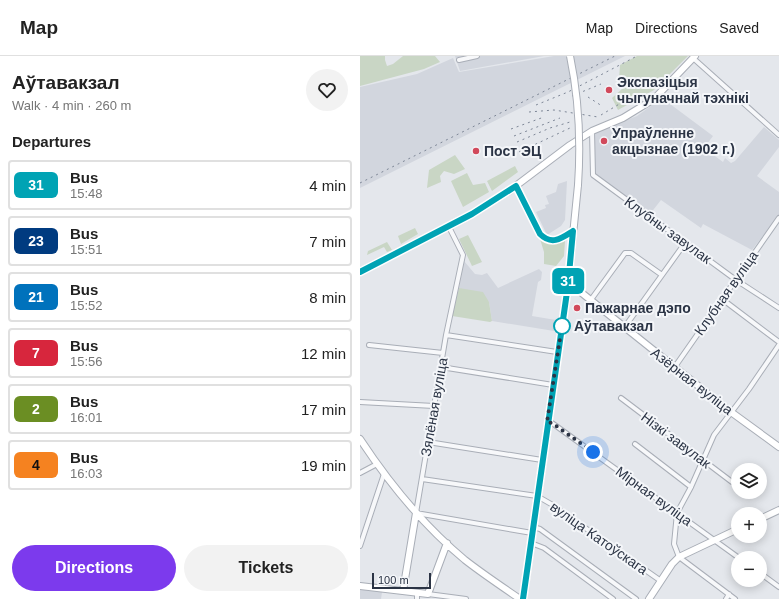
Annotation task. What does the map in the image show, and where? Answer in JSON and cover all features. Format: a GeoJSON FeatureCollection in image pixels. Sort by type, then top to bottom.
{"type":"FeatureCollection","features":[{"type":"Feature","properties":{"kind":"main road"},"geometry":{"type":"LineString","coordinates":[[523,599],[557,352],[568,285],[580,158],[578,101],[570,56]]}},
{"type":"Feature","properties":{"kind":"main road"},"geometry":{"type":"LineString","coordinates":[[360,272],[449,227],[501,197],[570,144],[592,131],[623,118],[654,99],[694,57]]}},
{"type":"Feature","properties":{"kind":"main road"},"geometry":{"type":"LineString","coordinates":[[516,186],[540,234],[544,238],[554,241],[559,240],[573,230]]}},
{"type":"Feature","properties":{"kind":"main road","name":"Азёрная вуліца"},"geometry":{"type":"LineString","coordinates":[[568,285],[573,286],[674,368],[779,447]]}},
{"type":"Feature","properties":{"kind":"main road"},"geometry":{"type":"LineString","coordinates":[[360,439],[384,474],[416,513],[464,559],[520,599]]}},
{"type":"Feature","properties":{"kind":"main road"},"geometry":{"type":"LineString","coordinates":[[767,516],[779,510]]}},
{"type":"Feature","properties":{"kind":"main road","name":"Зялёная вуліца"},"geometry":{"type":"LineString","coordinates":[[403,591],[416,513]]}},
{"type":"Feature","properties":{"kind":"main road"},"geometry":{"type":"LineString","coordinates":[[649,599],[672,564],[679,557],[731,532]]}},
{"type":"Feature","properties":{"kind":"main road"},"geometry":{"type":"LineString","coordinates":[[360,586],[403,591],[417,596],[428,594],[447,542]]}},
{"type":"Feature","properties":{"kind":"street"},"geometry":{"type":"LineString","coordinates":[[459,60],[478,56]]}},
{"type":"Feature","properties":{"kind":"street"},"geometry":{"type":"LineString","coordinates":[[694,57],[779,135]]}},
{"type":"Feature","properties":{"kind":"street","name":"Клубны завулак"},"geometry":{"type":"LineString","coordinates":[[592,131],[593,176],[736,280],[779,308]]}},
{"type":"Feature","properties":{"kind":"street","name":"Клубная вуліца"},"geometry":{"type":"LineString","coordinates":[[674,368],[778,221]]}},
{"type":"Feature","properties":{"kind":"street","name":"Зялёная вуліца"},"geometry":{"type":"LineString","coordinates":[[416,513],[446,335],[463,255],[449,227]]}},
{"type":"Feature","properties":{"kind":"street"},"geometry":{"type":"LineString","coordinates":[[624,328],[685,243]]}},
{"type":"Feature","properties":{"kind":"street"},"geometry":{"type":"LineString","coordinates":[[590,301],[625,253],[631,253],[662,275]]}},
{"type":"Feature","properties":{"kind":"street"},"geometry":{"type":"LineString","coordinates":[[722,299],[779,342]]}},
{"type":"Feature","properties":{"kind":"street"},"geometry":{"type":"LineString","coordinates":[[446,335],[557,352]]}},
{"type":"Feature","properties":{"kind":"street"},"geometry":{"type":"LineString","coordinates":[[369,345],[443,353]]}},
{"type":"Feature","properties":{"kind":"street"},"geometry":{"type":"LineString","coordinates":[[736,599],[679,557],[674,544],[677,513],[691,487],[714,435],[749,389],[779,345]]}},
{"type":"Feature","properties":{"kind":"street"},"geometry":{"type":"LineString","coordinates":[[441,367],[553,385]]}},
{"type":"Feature","properties":{"kind":"street","name":"Нізкі завулак"},"geometry":{"type":"LineString","coordinates":[[621,398],[731,481]]}},
{"type":"Feature","properties":{"kind":"street"},"geometry":{"type":"LineString","coordinates":[[360,402],[434,406]]}},
{"type":"Feature","properties":{"kind":"street","name":"Мірная вуліца"},"geometry":{"type":"LineString","coordinates":[[547,422],[552,423],[731,552]]}},
{"type":"Feature","properties":{"kind":"street"},"geometry":{"type":"LineString","coordinates":[[428,442],[542,460]]}},
{"type":"Feature","properties":{"kind":"street"},"geometry":{"type":"LineString","coordinates":[[635,444],[691,487]]}},
{"type":"Feature","properties":{"kind":"street"},"geometry":{"type":"LineString","coordinates":[[360,473],[377,464]]}},
{"type":"Feature","properties":{"kind":"street"},"geometry":{"type":"LineString","coordinates":[[360,546],[384,474]]}},
{"type":"Feature","properties":{"kind":"street"},"geometry":{"type":"LineString","coordinates":[[422,479],[537,496]]}},
{"type":"Feature","properties":{"kind":"street","name":"вуліца Катоўскага"},"geometry":{"type":"LineString","coordinates":[[537,496],[551,504],[661,581]]}},
{"type":"Feature","properties":{"kind":"street"},"geometry":{"type":"LineString","coordinates":[[416,513],[532,530],[540,529],[636,599]]}},
{"type":"Feature","properties":{"kind":"street"},"geometry":{"type":"LineString","coordinates":[[531,543],[544,548],[613,599]]}},
{"type":"Feature","properties":{"kind":"street"},"geometry":{"type":"LineString","coordinates":[[767,579],[779,588]]}},
{"type":"Feature","properties":{"kind":"street"},"geometry":{"type":"LineString","coordinates":[[428,594],[466,599]]}},
{"type":"Feature","properties":{"kind":"street"},"geometry":{"type":"LineString","coordinates":[[726,599],[729,594]]}},
{"type":"Feature","properties":{"kind":"shaded area"},"geometry":{"type":"Polygon","coordinates":[[[455,56],[544,56],[460,71],[455,56]]]}},
{"type":"Feature","properties":{"kind":"shaded area"},"geometry":{"type":"Polygon","coordinates":[[[554,56],[625,56],[360,188],[360,87],[417,74],[453,58],[459,72],[554,56]]]}},
{"type":"Feature","properties":{"kind":"shaded area"},"geometry":{"type":"Polygon","coordinates":[[[662,98],[713,136],[704,148],[723,162],[725,158],[731,163],[735,161],[764,127],[779,140],[779,147],[757,176],[779,192],[779,215],[752,250],[703,224],[701,228],[661,200],[650,214],[597,177],[595,173],[593,133],[637,116],[662,98]]]}},
{"type":"Feature","properties":{"kind":"shaded area"},"geometry":{"type":"Polygon","coordinates":[[[567,181],[565,220],[561,226],[547,235],[536,212],[546,208],[545,205],[549,204],[546,196],[556,192],[558,184],[567,181]]]}},
{"type":"Feature","properties":{"kind":"shaded area"},"geometry":{"type":"Polygon","coordinates":[[[464,261],[475,274],[482,275],[487,273],[498,288],[539,269],[542,272],[541,280],[538,282],[532,316],[556,320],[554,331],[492,321],[489,302],[459,288],[464,261]]]}},
{"type":"Feature","properties":{"kind":"shaded area"},"geometry":{"type":"Polygon","coordinates":[[[360,589],[382,592],[381,599],[360,599],[360,589]]]}},
{"type":"Feature","properties":{"kind":"green space"},"geometry":{"type":"Polygon","coordinates":[[[360,56],[385,56],[387,66],[393,64],[403,56],[435,56],[440,62],[424,69],[360,86],[360,56]]]}},
{"type":"Feature","properties":{"kind":"green space"},"geometry":{"type":"Polygon","coordinates":[[[637,56],[688,56],[654,90],[618,110],[612,98],[623,88],[619,80],[620,65],[637,56]]]}},
{"type":"Feature","properties":{"kind":"green space"},"geometry":{"type":"Polygon","coordinates":[[[455,155],[465,169],[454,174],[444,171],[440,176],[441,182],[427,188],[429,170],[455,155]]]}},
{"type":"Feature","properties":{"kind":"green space"},"geometry":{"type":"Polygon","coordinates":[[[515,166],[518,172],[492,191],[487,181],[515,166]]]}},
{"type":"Feature","properties":{"kind":"green space"},"geometry":{"type":"Polygon","coordinates":[[[467,173],[473,185],[485,183],[489,192],[463,207],[451,181],[467,173]]]}},
{"type":"Feature","properties":{"kind":"green space"},"geometry":{"type":"Polygon","coordinates":[[[415,228],[418,234],[401,244],[398,236],[415,228]]]}},
{"type":"Feature","properties":{"kind":"green space"},"geometry":{"type":"Polygon","coordinates":[[[468,235],[482,262],[472,266],[459,239],[468,235]]]}},
{"type":"Feature","properties":{"kind":"green space"},"geometry":{"type":"Polygon","coordinates":[[[540,239],[554,243],[565,241],[564,256],[556,266],[544,264],[544,252],[540,239]]]}},
{"type":"Feature","properties":{"kind":"green space"},"geometry":{"type":"Polygon","coordinates":[[[387,242],[392,250],[387,252],[384,247],[367,255],[368,251],[387,242]]]}},
{"type":"Feature","properties":{"kind":"green space"},"geometry":{"type":"Polygon","coordinates":[[[459,288],[483,292],[489,302],[492,321],[490,322],[452,316],[459,288]]]}},
{"type":"Feature","properties":{"kind":"railway"},"geometry":{"type":"LineString","coordinates":[[360,183],[615,56]]}},
{"type":"Feature","properties":{"kind":"railway"},"geometry":{"type":"LineString","coordinates":[[536,105],[568,92],[637,56]]}},
{"type":"Feature","properties":{"kind":"railway"},"geometry":{"type":"LineString","coordinates":[[572,96],[601,84]]}},
{"type":"Feature","properties":{"kind":"railway"},"geometry":{"type":"LineString","coordinates":[[588,97],[602,106]]}},
{"type":"Feature","properties":{"kind":"railway"},"geometry":{"type":"LineString","coordinates":[[601,115],[626,100]]}},
{"type":"Feature","properties":{"kind":"railway"},"geometry":{"type":"LineString","coordinates":[[529,112],[554,110],[598,117]]}},
{"type":"Feature","properties":{"kind":"railway"},"geometry":{"type":"LineString","coordinates":[[511,129],[544,117]]}},
{"type":"Feature","properties":{"kind":"railway"},"geometry":{"type":"LineString","coordinates":[[514,136],[560,118]]}},
{"type":"Feature","properties":{"kind":"railway"},"geometry":{"type":"LineString","coordinates":[[517,142],[550,128],[570,122]]}},
{"type":"Feature","properties":{"kind":"railway"},"geometry":{"type":"LineString","coordinates":[[519,152],[570,128]]}},
{"type":"Feature","properties":{"kind":"bus line","name":"31"},"geometry":{"type":"LineString","coordinates":[[360,272],[472,214],[501,197],[516,186],[540,234],[544,238],[554,241],[559,240],[573,231],[568,285],[557,352],[523,599]]}},
{"type":"Feature","properties":{"kind":"place","name":"Экспазіцыя чыгуначнай тэхнікі"},"geometry":{"type":"Point","coordinates":[609,90]}},
{"type":"Feature","properties":{"kind":"place","name":"Упраўленне акцызнае (1902 г.)"},"geometry":{"type":"Point","coordinates":[604,141]}},
{"type":"Feature","properties":{"kind":"place","name":"Пост ЭЦ"},"geometry":{"type":"Point","coordinates":[476,151]}},
{"type":"Feature","properties":{"kind":"place","name":"Пажарнае дэпо"},"geometry":{"type":"Point","coordinates":[577,308]}},
{"type":"Feature","properties":{"kind":"place","name":"Аўтавакзал"},"geometry":{"type":"Point","coordinates":[562,326]}},
{"type":"Feature","properties":{"kind":"route"},"geometry":{"type":"LineString","coordinates":[[562,326],[547,422],[552,423],[593,452]]}}]}
